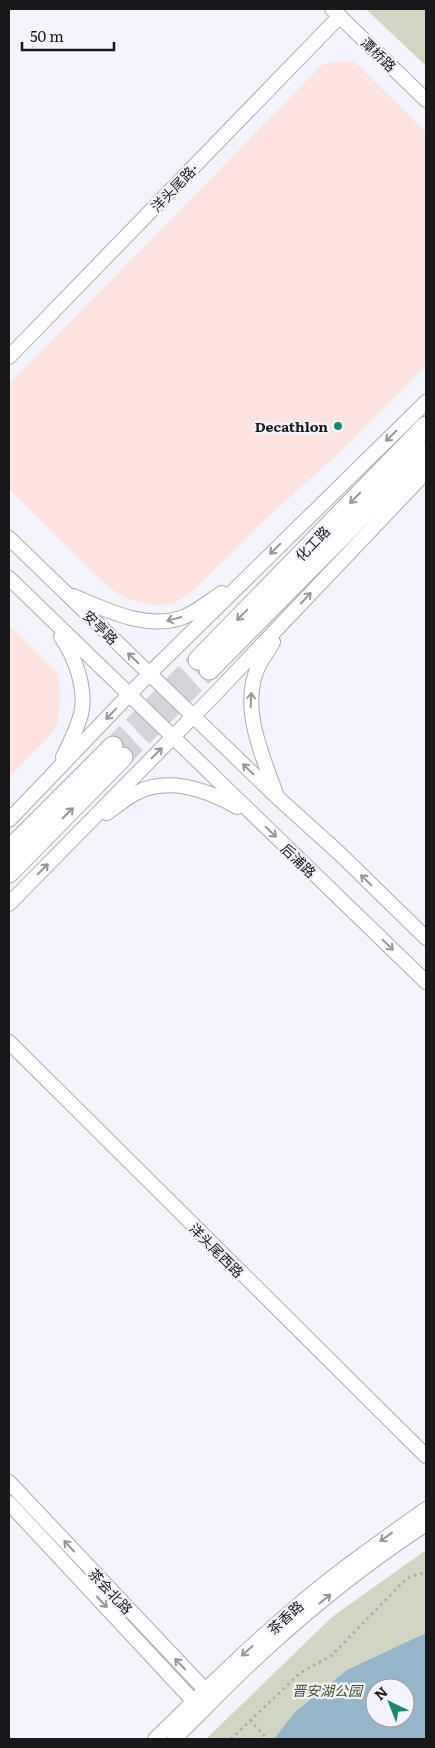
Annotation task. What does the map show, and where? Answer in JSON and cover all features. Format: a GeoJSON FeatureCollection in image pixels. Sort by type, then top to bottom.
{"type":"FeatureCollection","features":[{"type":"Feature","properties":{"kind":"highway","name":"化工路"},"geometry":{"type":"LineString","coordinates":[[426,426],[204,665],[426,451]]}},
{"type":"Feature","properties":{"kind":"highway"},"geometry":{"type":"LineString","coordinates":[[9,850],[118,752],[9,873]]}},
{"type":"Feature","properties":{"kind":"main road","name":"潭桥路"},"geometry":{"type":"LineString","coordinates":[[336,13],[426,100]]}},
{"type":"Feature","properties":{"kind":"main road","name":"洋头尾路·"},"geometry":{"type":"LineString","coordinates":[[9,357],[336,13]]}},
{"type":"Feature","properties":{"kind":"main road"},"geometry":{"type":"LineString","coordinates":[[9,820],[149,674],[426,402]]}},
{"type":"Feature","properties":{"kind":"main road"},"geometry":{"type":"LineString","coordinates":[[9,904],[173,738],[426,472]]}},
{"type":"Feature","properties":{"kind":"main road","name":"安亭路"},"geometry":{"type":"LineString","coordinates":[[9,538],[194,716]]}},
{"type":"Feature","properties":{"kind":"main road"},"geometry":{"type":"LineString","coordinates":[[9,578],[173,738]]}},
{"type":"Feature","properties":{"kind":"main road"},"geometry":{"type":"LineString","coordinates":[[65,592],[129,617],[149,621],[166,621],[186,616],[246,578]]}},
{"type":"Feature","properties":{"kind":"main road"},"geometry":{"type":"LineString","coordinates":[[45,613],[69,648],[76,665],[81,687],[82,712],[73,738],[53,774]]}},
{"type":"Feature","properties":{"kind":"main road"},"geometry":{"type":"LineString","coordinates":[[277,797],[260,749],[250,705],[252,685],[259,666],[289,616]]}},
{"type":"Feature","properties":{"kind":"main road"},"geometry":{"type":"LineString","coordinates":[[194,716],[426,938]]}},
{"type":"Feature","properties":{"kind":"main road","name":"后浦路"},"geometry":{"type":"LineString","coordinates":[[173,738],[426,982]]}},
{"type":"Feature","properties":{"kind":"main road"},"geometry":{"type":"LineString","coordinates":[[78,833],[136,792],[169,785],[187,786],[206,792],[223,799],[255,818]]}},
{"type":"Feature","properties":{"kind":"main road","name":"洋头尾西路"},"geometry":{"type":"LineString","coordinates":[[9,1042],[426,1456]]}},
{"type":"Feature","properties":{"kind":"main road","name":"茶会北路"},"geometry":{"type":"LineString","coordinates":[[9,1482],[210,1695]]}},
{"type":"Feature","properties":{"kind":"main road","name":"茶会北路"},"geometry":{"type":"LineString","coordinates":[[9,1503],[199,1706]]}},
{"type":"Feature","properties":{"kind":"main road","name":"茶香路"},"geometry":{"type":"LineString","coordinates":[[174,1739],[199,1706],[315,1591],[426,1509]]}},
{"type":"Feature","properties":{"kind":"main road","name":"茶香路"},"geometry":{"type":"LineString","coordinates":[[210,1695],[310,1612],[426,1524]]}},
{"type":"Feature","properties":{"kind":"main road","name":"茶香路"},"geometry":{"type":"LineString","coordinates":[[155,1739],[199,1706]]}},
{"type":"Feature","properties":{"kind":"path"},"geometry":{"type":"LineString","coordinates":[[231,1739],[300,1674],[332,1656],[407,1578],[426,1572]]}},
{"type":"Feature","properties":{"kind":"path"},"geometry":{"type":"LineString","coordinates":[[250,1720],[267,1739]]}},
{"type":"Feature","properties":{"kind":"shaded area"},"geometry":{"type":"Polygon","coordinates":[[[344,61],[355,62],[426,132],[426,365],[340,452],[266,519],[193,591],[174,603],[163,605],[151,605],[127,599],[100,579],[9,489],[9,384],[323,64],[344,61]]]}},
{"type":"Feature","properties":{"kind":"shaded area"},"geometry":{"type":"Polygon","coordinates":[[[9,625],[57,673],[60,694],[58,721],[53,732],[9,778],[9,625]]]}},
{"type":"Feature","properties":{"kind":"green space"},"geometry":{"type":"Polygon","coordinates":[[[366,9],[426,9],[426,66],[366,9]]]}},
{"type":"Feature","properties":{"kind":"green space","name":"晋安湖公园"},"geometry":{"type":"Polygon","coordinates":[[[426,1550],[426,1739],[206,1739],[332,1617],[426,1550]]]}},
{"type":"Feature","properties":{"kind":"water"},"geometry":{"type":"Polygon","coordinates":[[[426,1633],[426,1739],[274,1739],[295,1712],[347,1670],[426,1633]]]}},
{"type":"Feature","properties":{"kind":"tunnel"},"geometry":{"type":"LineString","coordinates":[[113,746],[198,660]]}},
{"type":"Feature","properties":{"kind":"tunnel"},"geometry":{"type":"LineString","coordinates":[[123,757],[209,670]]}},
{"type":"Feature","properties":{"kind":"place","name":"Decathlon"},"geometry":{"type":"Point","coordinates":[338,426]}}]}
